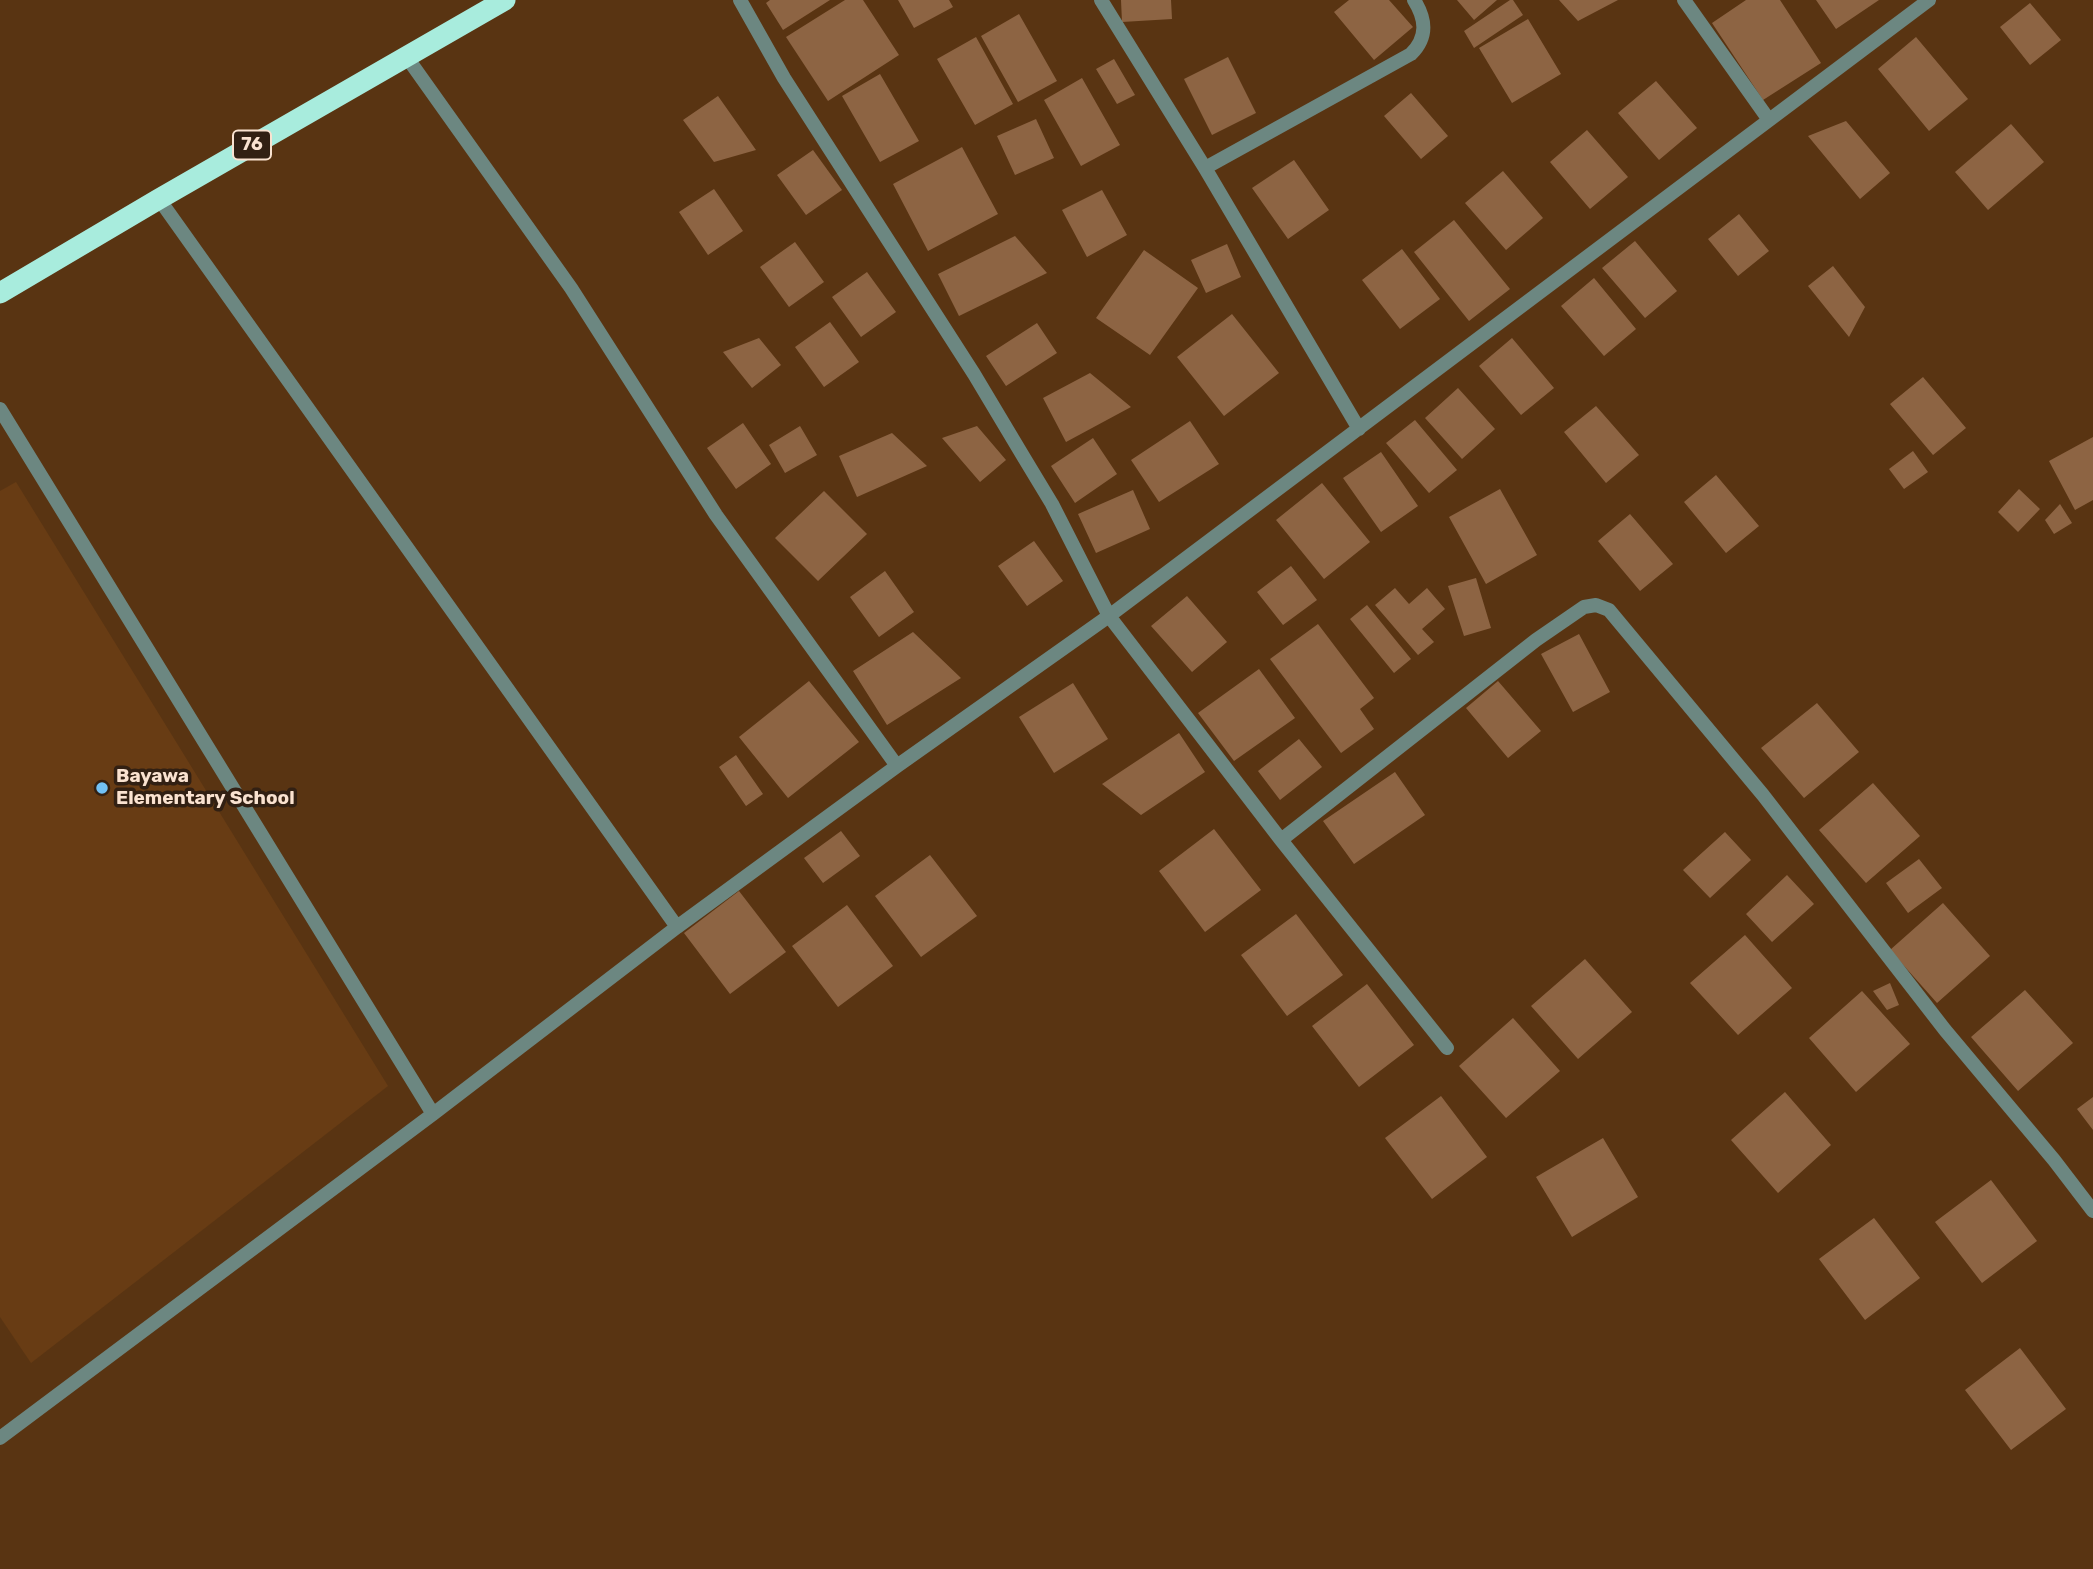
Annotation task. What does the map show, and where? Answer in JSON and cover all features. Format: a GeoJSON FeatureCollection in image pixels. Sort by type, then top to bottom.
{"type":"FeatureCollection","features":[{"type":"Feature","properties":{"kind":"highway","name":"76"},"geometry":{"type":"LineString","coordinates":[[0,293],[505,0]]}},
{"type":"Feature","properties":{"kind":"street"},"geometry":{"type":"LineString","coordinates":[[740,0],[784,78],[974,374],[1052,504],[1109,616],[1281,840],[1447,1048]]}},
{"type":"Feature","properties":{"kind":"street"},"geometry":{"type":"LineString","coordinates":[[1101,0],[1205,168],[1359,429]]}},
{"type":"Feature","properties":{"kind":"street"},"geometry":{"type":"LineString","coordinates":[[1205,168],[1411,54],[1423,36],[1424,24],[1422,13],[1414,0]]}},
{"type":"Feature","properties":{"kind":"street"},"geometry":{"type":"LineString","coordinates":[[1684,0],[1769,120]]}},
{"type":"Feature","properties":{"kind":"street"},"geometry":{"type":"LineString","coordinates":[[0,1438],[433,1114],[677,927],[897,766],[1109,616],[1929,0]]}},
{"type":"Feature","properties":{"kind":"street"},"geometry":{"type":"LineString","coordinates":[[406,56],[571,288],[716,514],[897,766]]}},
{"type":"Feature","properties":{"kind":"street"},"geometry":{"type":"LineString","coordinates":[[159,199],[677,927]]}},
{"type":"Feature","properties":{"kind":"street"},"geometry":{"type":"LineString","coordinates":[[0,409],[433,1114]]}},
{"type":"Feature","properties":{"kind":"street"},"geometry":{"type":"LineString","coordinates":[[1281,840],[1536,640],[1584,607],[1603,607],[1609,610],[1763,795],[1945,1030],[2093,1211]]}},
{"type":"Feature","properties":{"kind":"shaded area","name":"Bayawa Elementary School"},"geometry":{"type":"Polygon","coordinates":[[[16,482],[388,1086],[31,1363],[0,1317],[0,491],[16,482]]]}},
{"type":"Feature","properties":{"kind":"building"},"geometry":{"type":"Polygon","coordinates":[[[770,0],[830,0],[783,30],[766,3],[770,0]]]}},
{"type":"Feature","properties":{"kind":"building"},"geometry":{"type":"Polygon","coordinates":[[[845,0],[863,0],[899,55],[828,101],[786,37],[845,0]]]}},
{"type":"Feature","properties":{"kind":"building"},"geometry":{"type":"Polygon","coordinates":[[[898,0],[949,0],[953,7],[914,28],[898,0]]]}},
{"type":"Feature","properties":{"kind":"building"},"geometry":{"type":"Polygon","coordinates":[[[1121,0],[1171,0],[1172,19],[1122,22],[1121,0]]]}},
{"type":"Feature","properties":{"kind":"building"},"geometry":{"type":"Polygon","coordinates":[[[1349,0],[1389,0],[1413,27],[1374,60],[1334,12],[1349,0]]]}},
{"type":"Feature","properties":{"kind":"building"},"geometry":{"type":"Polygon","coordinates":[[[1457,0],[1497,0],[1474,20],[1457,0]]]}},
{"type":"Feature","properties":{"kind":"building"},"geometry":{"type":"Polygon","coordinates":[[[1513,0],[1523,15],[1474,48],[1464,31],[1513,0]]]}},
{"type":"Feature","properties":{"kind":"building"},"geometry":{"type":"Polygon","coordinates":[[[1559,0],[1618,0],[1578,21],[1559,0]]]}},
{"type":"Feature","properties":{"kind":"building"},"geometry":{"type":"Polygon","coordinates":[[[1746,0],[1780,0],[1821,63],[1763,100],[1712,23],[1746,0]]]}},
{"type":"Feature","properties":{"kind":"building"},"geometry":{"type":"Polygon","coordinates":[[[1816,0],[1879,0],[1836,29],[1816,0]]]}},
{"type":"Feature","properties":{"kind":"building"},"geometry":{"type":"Polygon","coordinates":[[[2030,3],[2061,40],[2030,65],[2000,27],[2030,3]]]}},
{"type":"Feature","properties":{"kind":"building"},"geometry":{"type":"Polygon","coordinates":[[[1019,14],[1057,81],[1018,102],[981,36],[1019,14]]]}},
{"type":"Feature","properties":{"kind":"building"},"geometry":{"type":"Polygon","coordinates":[[[1528,19],[1561,74],[1512,103],[1479,48],[1528,19]]]}},
{"type":"Feature","properties":{"kind":"building"},"geometry":{"type":"Polygon","coordinates":[[[976,37],[1013,104],[975,125],[937,59],[976,37]]]}},
{"type":"Feature","properties":{"kind":"building"},"geometry":{"type":"Polygon","coordinates":[[[1916,37],[1968,99],[1929,131],[1878,69],[1916,37]]]}},
{"type":"Feature","properties":{"kind":"building"},"geometry":{"type":"Polygon","coordinates":[[[1228,57],[1256,113],[1212,135],[1184,79],[1228,57]]]}},
{"type":"Feature","properties":{"kind":"building"},"geometry":{"type":"Polygon","coordinates":[[[1114,59],[1135,95],[1117,104],[1096,69],[1114,59]]]}},
{"type":"Feature","properties":{"kind":"building"},"geometry":{"type":"Polygon","coordinates":[[[880,74],[919,141],[880,162],[842,96],[880,74]]]}},
{"type":"Feature","properties":{"kind":"building"},"geometry":{"type":"Polygon","coordinates":[[[1082,78],[1120,145],[1081,166],[1044,100],[1082,78]]]}},
{"type":"Feature","properties":{"kind":"building"},"geometry":{"type":"Polygon","coordinates":[[[1656,81],[1697,128],[1659,160],[1618,113],[1656,81]]]}},
{"type":"Feature","properties":{"kind":"building"},"geometry":{"type":"Polygon","coordinates":[[[1411,93],[1448,136],[1421,159],[1384,116],[1411,93]]]}},
{"type":"Feature","properties":{"kind":"building"},"geometry":{"type":"Polygon","coordinates":[[[718,96],[756,150],[714,162],[683,120],[718,96]]]}},
{"type":"Feature","properties":{"kind":"building"},"geometry":{"type":"Polygon","coordinates":[[[1036,119],[1054,158],[1015,175],[997,136],[1036,119]]]}},
{"type":"Feature","properties":{"kind":"building"},"geometry":{"type":"Polygon","coordinates":[[[1846,121],[1890,173],[1860,199],[1808,136],[1846,121]]]}},
{"type":"Feature","properties":{"kind":"building"},"geometry":{"type":"Polygon","coordinates":[[[2011,124],[2044,162],[1988,210],[1955,172],[2011,124]]]}},
{"type":"Feature","properties":{"kind":"building"},"geometry":{"type":"Polygon","coordinates":[[[1587,130],[1628,177],[1590,209],[1550,162],[1587,130]]]}},
{"type":"Feature","properties":{"kind":"building"},"geometry":{"type":"Polygon","coordinates":[[[962,147],[998,214],[928,251],[893,184],[962,147]]]}},
{"type":"Feature","properties":{"kind":"building"},"geometry":{"type":"Polygon","coordinates":[[[813,150],[842,190],[806,215],[777,175],[813,150]]]}},
{"type":"Feature","properties":{"kind":"building"},"geometry":{"type":"Polygon","coordinates":[[[1294,160],[1329,210],[1288,239],[1252,188],[1294,160]]]}},
{"type":"Feature","properties":{"kind":"building"},"geometry":{"type":"Polygon","coordinates":[[[1503,171],[1543,218],[1506,250],[1465,203],[1503,171]]]}},
{"type":"Feature","properties":{"kind":"building"},"geometry":{"type":"Polygon","coordinates":[[[714,189],[743,231],[708,255],[679,212],[714,189]]]}},
{"type":"Feature","properties":{"kind":"building"},"geometry":{"type":"Polygon","coordinates":[[[1102,190],[1127,235],[1087,257],[1062,210],[1102,190]]]}},
{"type":"Feature","properties":{"kind":"building"},"geometry":{"type":"Polygon","coordinates":[[[1739,214],[1769,251],[1738,276],[1708,239],[1739,214]]]}},
{"type":"Feature","properties":{"kind":"building"},"geometry":{"type":"Polygon","coordinates":[[[1454,220],[1510,289],[1469,321],[1414,252],[1454,220]]]}},
{"type":"Feature","properties":{"kind":"building"},"geometry":{"type":"Polygon","coordinates":[[[1015,236],[1047,273],[959,316],[938,274],[1015,236]]]}},
{"type":"Feature","properties":{"kind":"building"},"geometry":{"type":"Polygon","coordinates":[[[1635,241],[1677,291],[1645,318],[1602,268],[1635,241]]]}},
{"type":"Feature","properties":{"kind":"building"},"geometry":{"type":"Polygon","coordinates":[[[795,242],[824,282],[789,307],[760,267],[795,242]]]}},
{"type":"Feature","properties":{"kind":"building"},"geometry":{"type":"Polygon","coordinates":[[[1227,244],[1241,277],[1206,293],[1191,260],[1227,244]]]}},
{"type":"Feature","properties":{"kind":"building"},"geometry":{"type":"Polygon","coordinates":[[[1402,249],[1440,299],[1400,329],[1362,280],[1402,249]]]}},
{"type":"Feature","properties":{"kind":"building"},"geometry":{"type":"Polygon","coordinates":[[[1144,250],[1198,288],[1150,355],[1096,318],[1144,250]]]}},
{"type":"Feature","properties":{"kind":"building"},"geometry":{"type":"Polygon","coordinates":[[[1833,266],[1865,307],[1849,337],[1808,286],[1833,266]]]}},
{"type":"Feature","properties":{"kind":"building"},"geometry":{"type":"Polygon","coordinates":[[[867,272],[896,312],[861,337],[832,297],[867,272]]]}},
{"type":"Feature","properties":{"kind":"building"},"geometry":{"type":"Polygon","coordinates":[[[1594,278],[1636,329],[1604,356],[1561,306],[1594,278]]]}},
{"type":"Feature","properties":{"kind":"building"},"geometry":{"type":"Polygon","coordinates":[[[1232,314],[1279,373],[1224,416],[1177,357],[1232,314]]]}},
{"type":"Feature","properties":{"kind":"building"},"geometry":{"type":"Polygon","coordinates":[[[830,322],[859,362],[824,387],[795,347],[830,322]]]}},
{"type":"Feature","properties":{"kind":"building"},"geometry":{"type":"Polygon","coordinates":[[[1037,323],[1057,353],[1006,386],[986,356],[1037,323]]]}},
{"type":"Feature","properties":{"kind":"building"},"geometry":{"type":"Polygon","coordinates":[[[759,338],[781,365],[752,388],[723,352],[759,338]]]}},
{"type":"Feature","properties":{"kind":"building"},"geometry":{"type":"Polygon","coordinates":[[[1512,338],[1554,388],[1521,415],[1479,366],[1512,338]]]}},
{"type":"Feature","properties":{"kind":"building"},"geometry":{"type":"Polygon","coordinates":[[[1090,373],[1131,407],[1066,442],[1043,398],[1090,373]]]}},
{"type":"Feature","properties":{"kind":"building"},"geometry":{"type":"Polygon","coordinates":[[[1923,377],[1966,428],[1933,455],[1890,404],[1923,377]]]}},
{"type":"Feature","properties":{"kind":"building"},"geometry":{"type":"Polygon","coordinates":[[[1458,388],[1495,429],[1462,459],[1425,418],[1458,388]]]}},
{"type":"Feature","properties":{"kind":"building"},"geometry":{"type":"Polygon","coordinates":[[[1596,406],[1639,455],[1606,483],[1564,432],[1596,406]]]}},
{"type":"Feature","properties":{"kind":"building"},"geometry":{"type":"Polygon","coordinates":[[[1415,420],[1457,470],[1429,493],[1386,443],[1415,420]]]}},
{"type":"Feature","properties":{"kind":"building"},"geometry":{"type":"Polygon","coordinates":[[[1190,421],[1219,464],[1159,502],[1131,460],[1190,421]]]}},
{"type":"Feature","properties":{"kind":"building"},"geometry":{"type":"Polygon","coordinates":[[[743,423],[771,464],[736,489],[707,448],[743,423]]]}},
{"type":"Feature","properties":{"kind":"building"},"geometry":{"type":"Polygon","coordinates":[[[800,426],[817,455],[785,473],[769,445],[800,426]]]}},
{"type":"Feature","properties":{"kind":"building"},"geometry":{"type":"Polygon","coordinates":[[[977,426],[1006,460],[980,482],[942,438],[977,426]]]}},
{"type":"Feature","properties":{"kind":"building"},"geometry":{"type":"Polygon","coordinates":[[[892,433],[927,466],[857,497],[839,456],[892,433]]]}},
{"type":"Feature","properties":{"kind":"building"},"geometry":{"type":"Polygon","coordinates":[[[2093,437],[2093,500],[2075,510],[2049,461],[2093,437]]]}},
{"type":"Feature","properties":{"kind":"building"},"geometry":{"type":"Polygon","coordinates":[[[1093,438],[1117,474],[1075,503],[1051,466],[1093,438]]]}},
{"type":"Feature","properties":{"kind":"building"},"geometry":{"type":"Polygon","coordinates":[[[1913,451],[1928,472],[1904,489],[1889,469],[1913,451]]]}},
{"type":"Feature","properties":{"kind":"building"},"geometry":{"type":"Polygon","coordinates":[[[1381,452],[1418,506],[1381,532],[1343,478],[1381,452]]]}},
{"type":"Feature","properties":{"kind":"building"},"geometry":{"type":"Polygon","coordinates":[[[1716,475],[1759,526],[1726,553],[1684,502],[1716,475]]]}},
{"type":"Feature","properties":{"kind":"building"},"geometry":{"type":"Polygon","coordinates":[[[1322,483],[1370,542],[1324,579],[1276,520],[1322,483]]]}},
{"type":"Feature","properties":{"kind":"building"},"geometry":{"type":"Polygon","coordinates":[[[1500,489],[1537,555],[1486,584],[1449,517],[1500,489]]]}},
{"type":"Feature","properties":{"kind":"building"},"geometry":{"type":"Polygon","coordinates":[[[2019,489],[2040,509],[2018,532],[1998,512],[2019,489]]]}},
{"type":"Feature","properties":{"kind":"building"},"geometry":{"type":"Polygon","coordinates":[[[1133,490],[1150,529],[1096,553],[1078,514],[1133,490]]]}},
{"type":"Feature","properties":{"kind":"building"},"geometry":{"type":"Polygon","coordinates":[[[824,491],[867,534],[818,581],[775,538],[824,491]]]}},
{"type":"Feature","properties":{"kind":"building"},"geometry":{"type":"Polygon","coordinates":[[[2060,504],[2072,523],[2054,534],[2045,520],[2060,504]]]}},
{"type":"Feature","properties":{"kind":"building"},"geometry":{"type":"Polygon","coordinates":[[[1630,514],[1673,564],[1640,591],[1598,541],[1630,514]]]}},
{"type":"Feature","properties":{"kind":"building"},"geometry":{"type":"Polygon","coordinates":[[[1034,541],[1063,581],[1027,606],[998,566],[1034,541]]]}},
{"type":"Feature","properties":{"kind":"building"},"geometry":{"type":"Polygon","coordinates":[[[1291,566],[1317,600],[1283,625],[1257,592],[1291,566]]]}},
{"type":"Feature","properties":{"kind":"building"},"geometry":{"type":"Polygon","coordinates":[[[885,571],[914,612],[879,637],[850,597],[885,571]]]}},
{"type":"Feature","properties":{"kind":"building"},"geometry":{"type":"Polygon","coordinates":[[[1476,578],[1491,628],[1464,636],[1448,586],[1476,578]]]}},
{"type":"Feature","properties":{"kind":"building"},"geometry":{"type":"Polygon","coordinates":[[[1395,588],[1409,604],[1427,588],[1445,609],[1422,629],[1434,642],[1418,655],[1375,605],[1395,588]]]}},
{"type":"Feature","properties":{"kind":"building"},"geometry":{"type":"Polygon","coordinates":[[[1187,596],[1227,642],[1192,672],[1151,626],[1187,596]]]}},
{"type":"Feature","properties":{"kind":"building"},"geometry":{"type":"Polygon","coordinates":[[[1367,605],[1411,659],[1394,673],[1350,619],[1367,605]]]}},
{"type":"Feature","properties":{"kind":"building"},"geometry":{"type":"Polygon","coordinates":[[[1318,624],[1374,698],[1360,709],[1374,729],[1341,753],[1270,659],[1318,624]]]}},
{"type":"Feature","properties":{"kind":"building"},"geometry":{"type":"Polygon","coordinates":[[[913,632],[961,678],[887,725],[853,671],[913,632]]]}},
{"type":"Feature","properties":{"kind":"building"},"geometry":{"type":"Polygon","coordinates":[[[1579,634],[1610,692],[1573,712],[1541,654],[1579,634]]]}},
{"type":"Feature","properties":{"kind":"building"},"geometry":{"type":"Polygon","coordinates":[[[1259,669],[1295,718],[1234,761],[1198,713],[1259,669]]]}},
{"type":"Feature","properties":{"kind":"building"},"geometry":{"type":"Polygon","coordinates":[[[809,681],[859,742],[788,798],[739,737],[809,681]]]}},
{"type":"Feature","properties":{"kind":"building"},"geometry":{"type":"Polygon","coordinates":[[[1498,681],[1541,731],[1508,758],[1466,708],[1498,681]]]}},
{"type":"Feature","properties":{"kind":"building"},"geometry":{"type":"Polygon","coordinates":[[[1073,683],[1108,739],[1054,773],[1019,717],[1073,683]]]}},
{"type":"Feature","properties":{"kind":"building"},"geometry":{"type":"Polygon","coordinates":[[[1817,703],[1859,752],[1804,798],[1761,748],[1817,703]]]}},
{"type":"Feature","properties":{"kind":"building"},"geometry":{"type":"Polygon","coordinates":[[[1179,733],[1205,772],[1141,815],[1102,784],[1179,733]]]}},
{"type":"Feature","properties":{"kind":"building"},"geometry":{"type":"Polygon","coordinates":[[[1299,739],[1322,767],[1280,800],[1258,771],[1299,739]]]}},
{"type":"Feature","properties":{"kind":"building"},"geometry":{"type":"Polygon","coordinates":[[[736,755],[763,794],[746,806],[719,767],[736,755]]]}},
{"type":"Feature","properties":{"kind":"building"},"geometry":{"type":"Polygon","coordinates":[[[1395,772],[1425,815],[1354,864],[1323,821],[1395,772]]]}},
{"type":"Feature","properties":{"kind":"building"},"geometry":{"type":"Polygon","coordinates":[[[1873,783],[1920,836],[1866,883],[1819,830],[1873,783]]]}},
{"type":"Feature","properties":{"kind":"building"},"geometry":{"type":"Polygon","coordinates":[[[1214,829],[1261,890],[1205,932],[1159,871],[1214,829]]]}},
{"type":"Feature","properties":{"kind":"building"},"geometry":{"type":"Polygon","coordinates":[[[841,831],[860,856],[823,883],[804,858],[841,831]]]}},
{"type":"Feature","properties":{"kind":"building"},"geometry":{"type":"Polygon","coordinates":[[[1725,832],[1751,860],[1710,898],[1683,870],[1725,832]]]}},
{"type":"Feature","properties":{"kind":"building"},"geometry":{"type":"Polygon","coordinates":[[[930,855],[977,916],[921,957],[875,896],[930,855]]]}},
{"type":"Feature","properties":{"kind":"building"},"geometry":{"type":"Polygon","coordinates":[[[1919,859],[1942,888],[1908,913],[1886,883],[1919,859]]]}},
{"type":"Feature","properties":{"kind":"building"},"geometry":{"type":"Polygon","coordinates":[[[1787,875],[1814,904],[1772,942],[1746,914],[1787,875]]]}},
{"type":"Feature","properties":{"kind":"building"},"geometry":{"type":"Polygon","coordinates":[[[739,891],[786,952],[730,994],[684,933],[739,891]]]}},
{"type":"Feature","properties":{"kind":"building"},"geometry":{"type":"Polygon","coordinates":[[[1943,903],[1990,956],[1937,1003],[1890,950],[1943,903]]]}},
{"type":"Feature","properties":{"kind":"building"},"geometry":{"type":"Polygon","coordinates":[[[847,905],[893,966],[838,1007],[792,946],[847,905]]]}},
{"type":"Feature","properties":{"kind":"building"},"geometry":{"type":"Polygon","coordinates":[[[1296,914],[1343,975],[1287,1016],[1241,955],[1296,914]]]}},
{"type":"Feature","properties":{"kind":"building"},"geometry":{"type":"Polygon","coordinates":[[[1745,935],[1792,988],[1738,1035],[1690,983],[1745,935]]]}},
{"type":"Feature","properties":{"kind":"building"},"geometry":{"type":"Polygon","coordinates":[[[1585,959],[1632,1012],[1578,1059],[1531,1006],[1585,959]]]}},
{"type":"Feature","properties":{"kind":"building"},"geometry":{"type":"Polygon","coordinates":[[[1890,983],[1899,1005],[1887,1010],[1873,991],[1890,983]]]}},
{"type":"Feature","properties":{"kind":"building"},"geometry":{"type":"Polygon","coordinates":[[[1367,984],[1414,1045],[1359,1087],[1312,1026],[1367,984]]]}},
{"type":"Feature","properties":{"kind":"building"},"geometry":{"type":"Polygon","coordinates":[[[2025,990],[2073,1043],[2018,1091],[1971,1037],[2025,990]]]}},
{"type":"Feature","properties":{"kind":"building"},"geometry":{"type":"Polygon","coordinates":[[[1862,991],[1910,1044],[1856,1092],[1809,1038],[1862,991]]]}},
{"type":"Feature","properties":{"kind":"building"},"geometry":{"type":"Polygon","coordinates":[[[1513,1018],[1560,1071],[1506,1118],[1459,1066],[1513,1018]]]}},
{"type":"Feature","properties":{"kind":"building"},"geometry":{"type":"Polygon","coordinates":[[[1785,1092],[1831,1145],[1778,1193],[1731,1140],[1785,1092]]]}},
{"type":"Feature","properties":{"kind":"building"},"geometry":{"type":"Polygon","coordinates":[[[1441,1096],[1487,1157],[1432,1199],[1385,1138],[1441,1096]]]}},
{"type":"Feature","properties":{"kind":"building"},"geometry":{"type":"Polygon","coordinates":[[[2093,1097],[2093,1130],[2077,1109],[2093,1097]]]}},
{"type":"Feature","properties":{"kind":"building"},"geometry":{"type":"Polygon","coordinates":[[[1603,1138],[1638,1197],[1572,1237],[1536,1177],[1603,1138]]]}},
{"type":"Feature","properties":{"kind":"building"},"geometry":{"type":"Polygon","coordinates":[[[1991,1180],[2037,1241],[1982,1283],[1935,1222],[1991,1180]]]}},
{"type":"Feature","properties":{"kind":"building"},"geometry":{"type":"Polygon","coordinates":[[[1874,1218],[1920,1278],[1865,1320],[1819,1259],[1874,1218]]]}},
{"type":"Feature","properties":{"kind":"building"},"geometry":{"type":"Polygon","coordinates":[[[2020,1348],[2066,1409],[2011,1450],[1965,1390],[2020,1348]]]}},
{"type":"Feature","properties":{"kind":"place","name":"Bayawa Elementary School"},"geometry":{"type":"Point","coordinates":[102,788]}}]}
